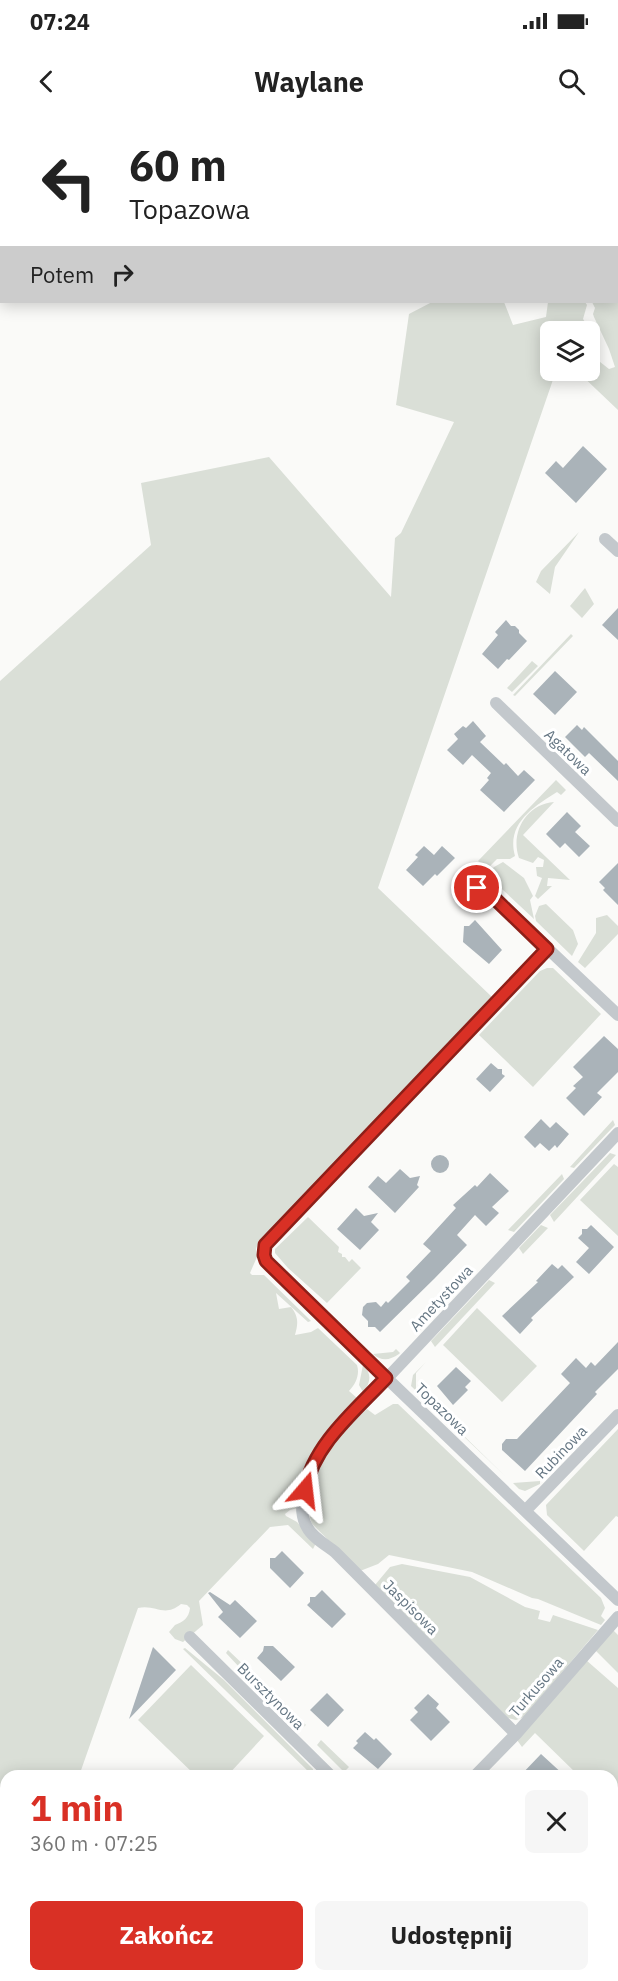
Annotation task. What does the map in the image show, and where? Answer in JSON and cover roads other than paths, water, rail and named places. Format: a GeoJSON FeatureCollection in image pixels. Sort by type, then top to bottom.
{"type":"FeatureCollection","features":[{"type":"Feature","properties":{"kind":"street"},"geometry":{"type":"LineString","coordinates":[[605,539],[618,551]]}},
{"type":"Feature","properties":{"kind":"street","name":"Agatowa"},"geometry":{"type":"LineString","coordinates":[[496,703],[618,821]]}},
{"type":"Feature","properties":{"kind":"street"},"geometry":{"type":"LineString","coordinates":[[477,888],[490,894],[618,1016]]}},
{"type":"Feature","properties":{"kind":"street","name":"Topazowa"},"geometry":{"type":"LineString","coordinates":[[547,949],[265,1245],[264,1255],[266,1261],[386,1378],[618,1600]]}},
{"type":"Feature","properties":{"kind":"street","name":"Ametystowa"},"geometry":{"type":"LineString","coordinates":[[304,1495],[309,1474],[318,1454],[386,1378],[618,1133]]}},
{"type":"Feature","properties":{"kind":"street","name":"Rubinowa"},"geometry":{"type":"LineString","coordinates":[[526,1510],[618,1415]]}},
{"type":"Feature","properties":{"kind":"street","name":"Jaspisowa"},"geometry":{"type":"LineString","coordinates":[[304,1495],[303,1516],[308,1529],[335,1552],[516,1734]]}},
{"type":"Feature","properties":{"kind":"street","name":"Turkusowa"},"geometry":{"type":"LineString","coordinates":[[481,1770],[516,1734],[618,1617]]}},
{"type":"Feature","properties":{"kind":"street","name":"Bursztynowa"},"geometry":{"type":"LineString","coordinates":[[190,1637],[325,1770]]}}]}
